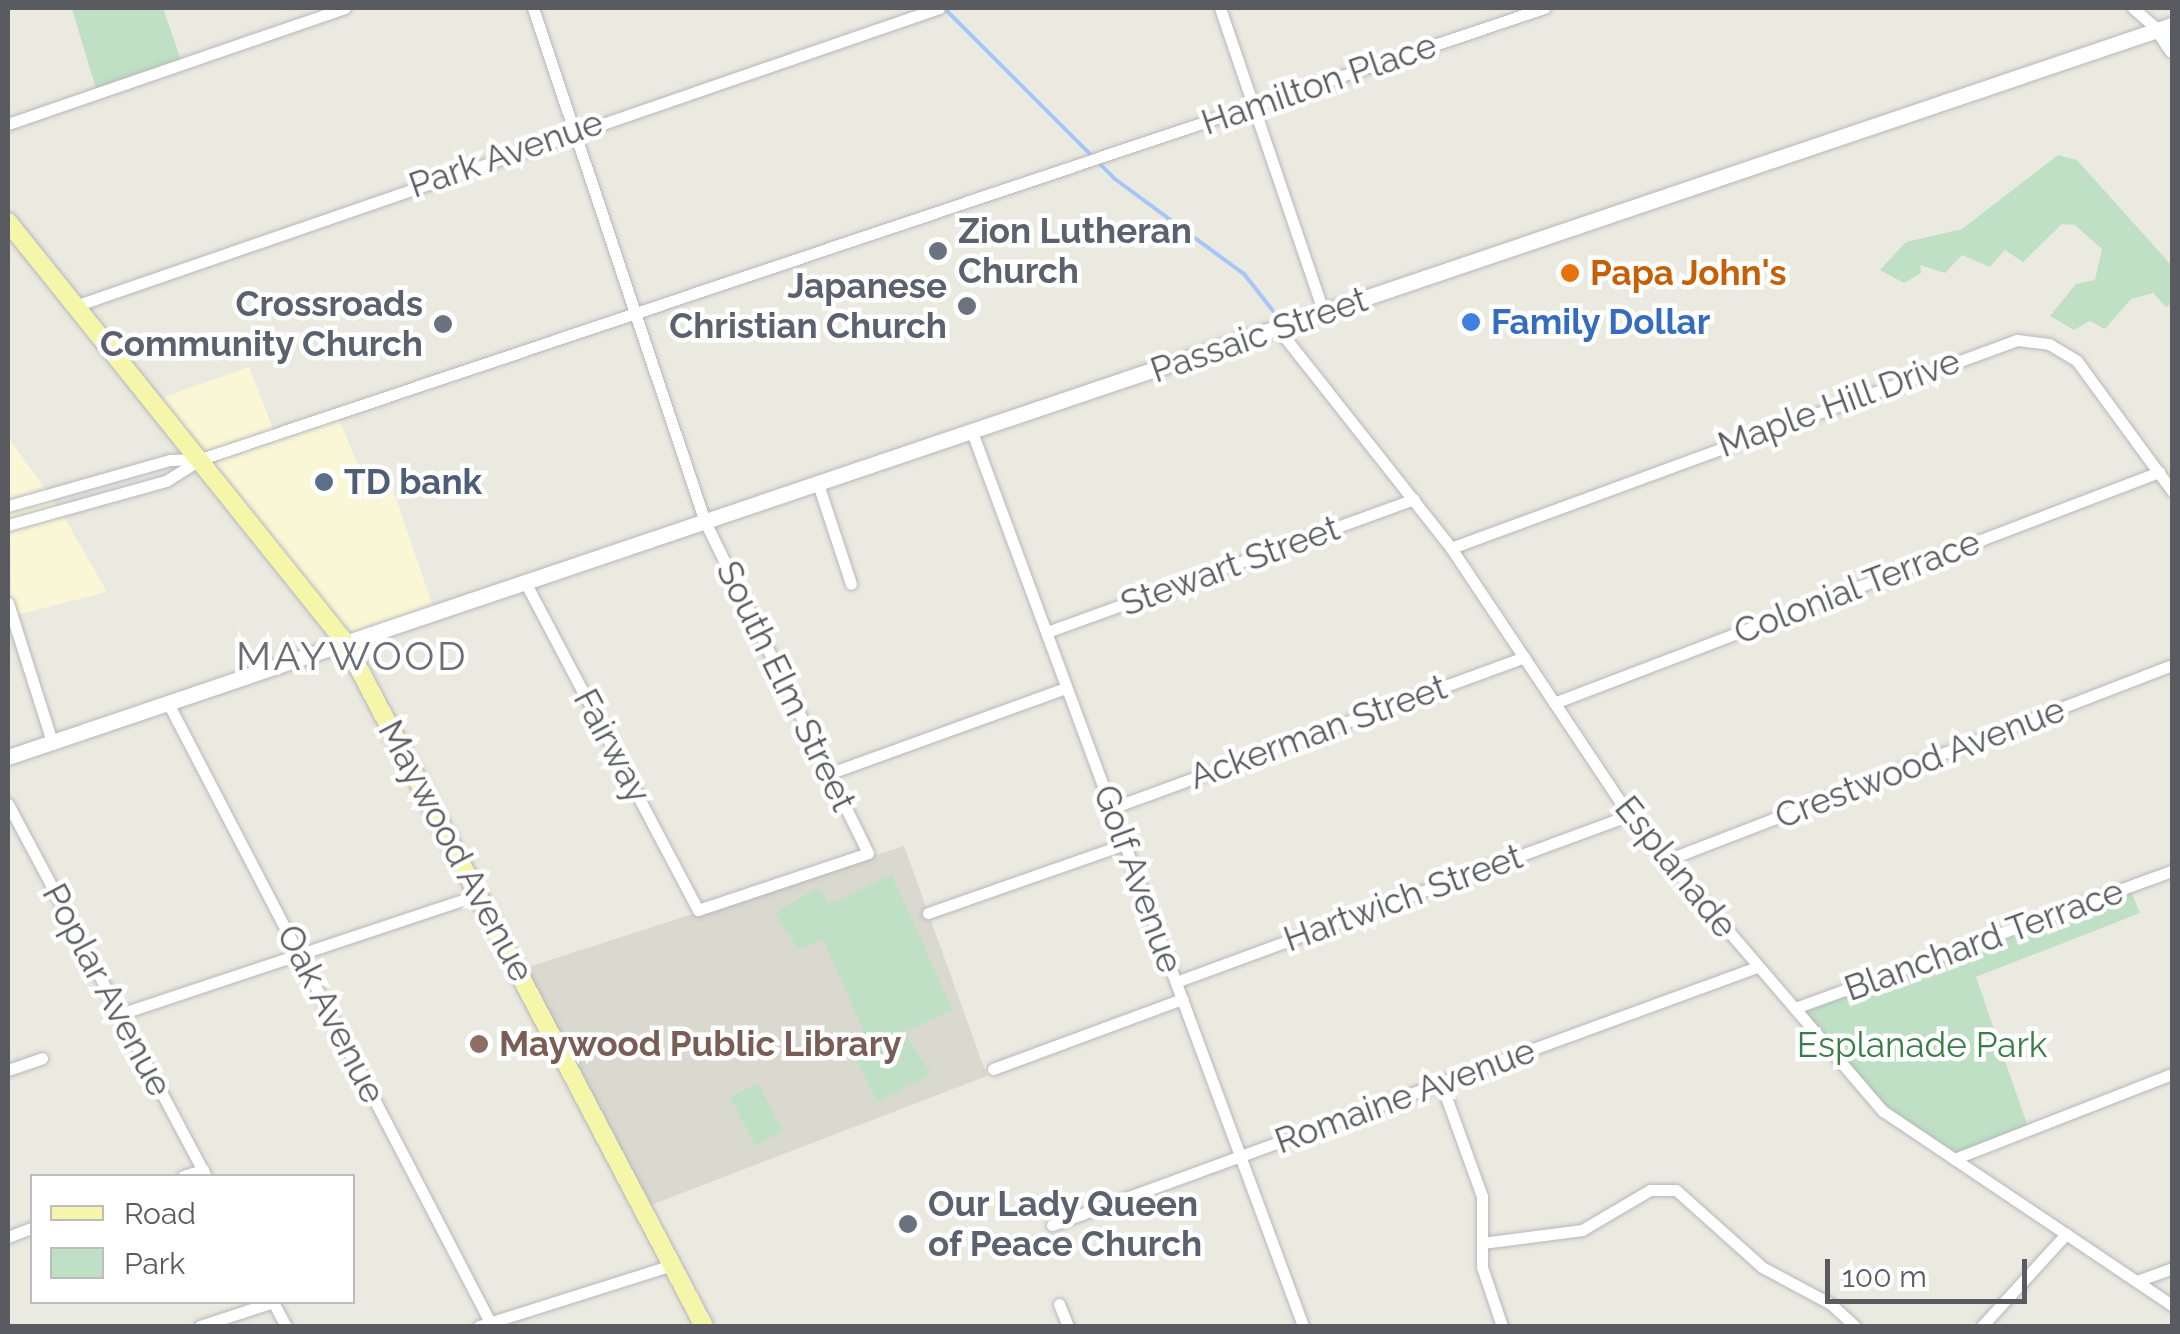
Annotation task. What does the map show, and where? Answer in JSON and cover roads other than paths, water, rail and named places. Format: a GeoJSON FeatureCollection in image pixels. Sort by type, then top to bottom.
{"type":"FeatureCollection","features":[{"type":"Feature","properties":{"kind":"main road","name":"Passaic Street"},"geometry":{"type":"LineString","coordinates":[[8,757],[704,519],[1279,330],[1778,154],[2165,28]]}},
{"type":"Feature","properties":{"kind":"main road","name":"Maywood Avenue"},"geometry":{"type":"LineString","coordinates":[[8,222],[344,642],[704,1326]]}},
{"type":"Feature","properties":{"kind":"street"},"geometry":{"type":"LineString","coordinates":[[8,124],[345,8]]}},
{"type":"Feature","properties":{"kind":"street","name":"South Elm Street"},"geometry":{"type":"LineString","coordinates":[[533,8],[704,519],[868,853]]}},
{"type":"Feature","properties":{"kind":"street","name":"Park Avenue"},"geometry":{"type":"LineString","coordinates":[[75,306],[574,130],[938,8]]}},
{"type":"Feature","properties":{"kind":"street"},"geometry":{"type":"LineString","coordinates":[[1220,8],[1324,314]]}},
{"type":"Feature","properties":{"kind":"street","name":"Hamilton Place"},"geometry":{"type":"LineString","coordinates":[[201,459],[1544,8]]}},
{"type":"Feature","properties":{"kind":"street"},"geometry":{"type":"LineString","coordinates":[[2133,8],[2165,28],[2172,51]]}},
{"type":"Feature","properties":{"kind":"street","name":"Esplanade"},"geometry":{"type":"LineString","coordinates":[[1279,330],[1450,548],[1630,815],[1883,1111],[2172,1305]]}},
{"type":"Feature","properties":{"kind":"street","name":"Maple Hill Drive"},"geometry":{"type":"LineString","coordinates":[[1450,548],[2018,340],[2049,344],[2076,361],[2172,491]]}},
{"type":"Feature","properties":{"kind":"street","name":"Golf Avenue"},"geometry":{"type":"LineString","coordinates":[[972,432],[1303,1326]]}},
{"type":"Feature","properties":{"kind":"street"},"geometry":{"type":"LineString","coordinates":[[8,506],[170,460],[201,459]]}},
{"type":"Feature","properties":{"kind":"street"},"geometry":{"type":"LineString","coordinates":[[8,525],[166,481],[201,459]]}},
{"type":"Feature","properties":{"kind":"street","name":"Colonial Terrace"},"geometry":{"type":"LineString","coordinates":[[1554,703],[2159,472]]}},
{"type":"Feature","properties":{"kind":"street"},"geometry":{"type":"LineString","coordinates":[[818,484],[851,584]]}},
{"type":"Feature","properties":{"kind":"street","name":"Stewart Street"},"geometry":{"type":"LineString","coordinates":[[1047,632],[1414,499]]}},
{"type":"Feature","properties":{"kind":"street","name":"Fairway"},"geometry":{"type":"LineString","coordinates":[[525,582],[698,910],[868,853]]}},
{"type":"Feature","properties":{"kind":"street"},"geometry":{"type":"LineString","coordinates":[[8,603],[52,742]]}},
{"type":"Feature","properties":{"kind":"street","name":"Ackerman Street"},"geometry":{"type":"LineString","coordinates":[[1112,808],[1524,657]]}},
{"type":"Feature","properties":{"kind":"street","name":"Crestwood Avenue"},"geometry":{"type":"LineString","coordinates":[[1667,860],[2172,666]]}},
{"type":"Feature","properties":{"kind":"street"},"geometry":{"type":"LineString","coordinates":[[828,774],[1066,688]]}},
{"type":"Feature","properties":{"kind":"street","name":"Oak Avenue"},"geometry":{"type":"LineString","coordinates":[[168,703],[487,1325]]}},
{"type":"Feature","properties":{"kind":"street","name":"Poplar Avenue"},"geometry":{"type":"LineString","coordinates":[[8,804],[204,1173]]}},
{"type":"Feature","properties":{"kind":"street","name":"Hartwich Street"},"geometry":{"type":"LineString","coordinates":[[1176,982],[1630,815]]}},
{"type":"Feature","properties":{"kind":"street"},"geometry":{"type":"LineString","coordinates":[[928,913],[1126,844]]}},
{"type":"Feature","properties":{"kind":"street","name":"Blanchard Terrace"},"geometry":{"type":"LineString","coordinates":[[1795,1008],[2172,871]]}},
{"type":"Feature","properties":{"kind":"street"},"geometry":{"type":"LineString","coordinates":[[120,1014],[480,894]]}},
{"type":"Feature","properties":{"kind":"street","name":"Romaine Avenue"},"geometry":{"type":"LineString","coordinates":[[1052,1224],[1757,967]]}},
{"type":"Feature","properties":{"kind":"street"},"geometry":{"type":"LineString","coordinates":[[993,1068],[1182,999]]}},
{"type":"Feature","properties":{"kind":"street"},"geometry":{"type":"LineString","coordinates":[[8,1070],[42,1058]]}},
{"type":"Feature","properties":{"kind":"street"},"geometry":{"type":"LineString","coordinates":[[1954,1159],[2172,1074]]}},
{"type":"Feature","properties":{"kind":"street"},"geometry":{"type":"LineString","coordinates":[[1441,1083],[1482,1196],[1486,1287],[1502,1326]]}},
{"type":"Feature","properties":{"kind":"street"},"geometry":{"type":"LineString","coordinates":[[1482,1243],[1567,1234],[1603,1221],[1650,1190],[1676,1190],[1762,1266],[1832,1304],[1855,1326]]}},
{"type":"Feature","properties":{"kind":"street"},"geometry":{"type":"LineString","coordinates":[[1982,1326],[2066,1234]]}},
{"type":"Feature","properties":{"kind":"street"},"geometry":{"type":"LineString","coordinates":[[487,1325],[672,1265]]}},
{"type":"Feature","properties":{"kind":"street"},"geometry":{"type":"LineString","coordinates":[[2137,1281],[2172,1268]]}},
{"type":"Feature","properties":{"kind":"street"},"geometry":{"type":"LineString","coordinates":[[200,1326],[267,1304]]}},
{"type":"Feature","properties":{"kind":"street"},"geometry":{"type":"LineString","coordinates":[[274,1304],[286,1326]]}},
{"type":"Feature","properties":{"kind":"street"},"geometry":{"type":"LineString","coordinates":[[1059,1304],[1068,1326]]}},
{"type":"Feature","properties":{"kind":"waterway"},"geometry":{"type":"LineString","coordinates":[[944,8],[1115,179],[1244,274],[1277,316]]}},
{"type":"Feature","properties":{"kind":"place","name":"Zion Lutheran Church"},"geometry":{"type":"Point","coordinates":[938,251]}},
{"type":"Feature","properties":{"kind":"place","name":"Papa John's"},"geometry":{"type":"Point","coordinates":[1570,273]}},
{"type":"Feature","properties":{"kind":"place","name":"Japanese Christian Church"},"geometry":{"type":"Point","coordinates":[967,306]}},
{"type":"Feature","properties":{"kind":"place","name":"Family Dollar"},"geometry":{"type":"Point","coordinates":[1471,322]}},
{"type":"Feature","properties":{"kind":"place","name":"Crossroads Community Church"},"geometry":{"type":"Point","coordinates":[443,324]}},
{"type":"Feature","properties":{"kind":"place","name":"TD bank"},"geometry":{"type":"Point","coordinates":[324,482]}},
{"type":"Feature","properties":{"kind":"place","name":"Maywood Public Library"},"geometry":{"type":"Point","coordinates":[479,1044]}},
{"type":"Feature","properties":{"kind":"place","name":"Our Lady Queen of Peace Church"},"geometry":{"type":"Point","coordinates":[908,1224]}},
{"type":"Feature","properties":{"kind":"district","name":"MAYWOOD"},"geometry":{"type":"Point","coordinates":[352,656]}},
{"type":"Feature","properties":{"kind":"park label","name":"Esplanade Park"},"geometry":{"type":"Point","coordinates":[1922,1045]}}]}
